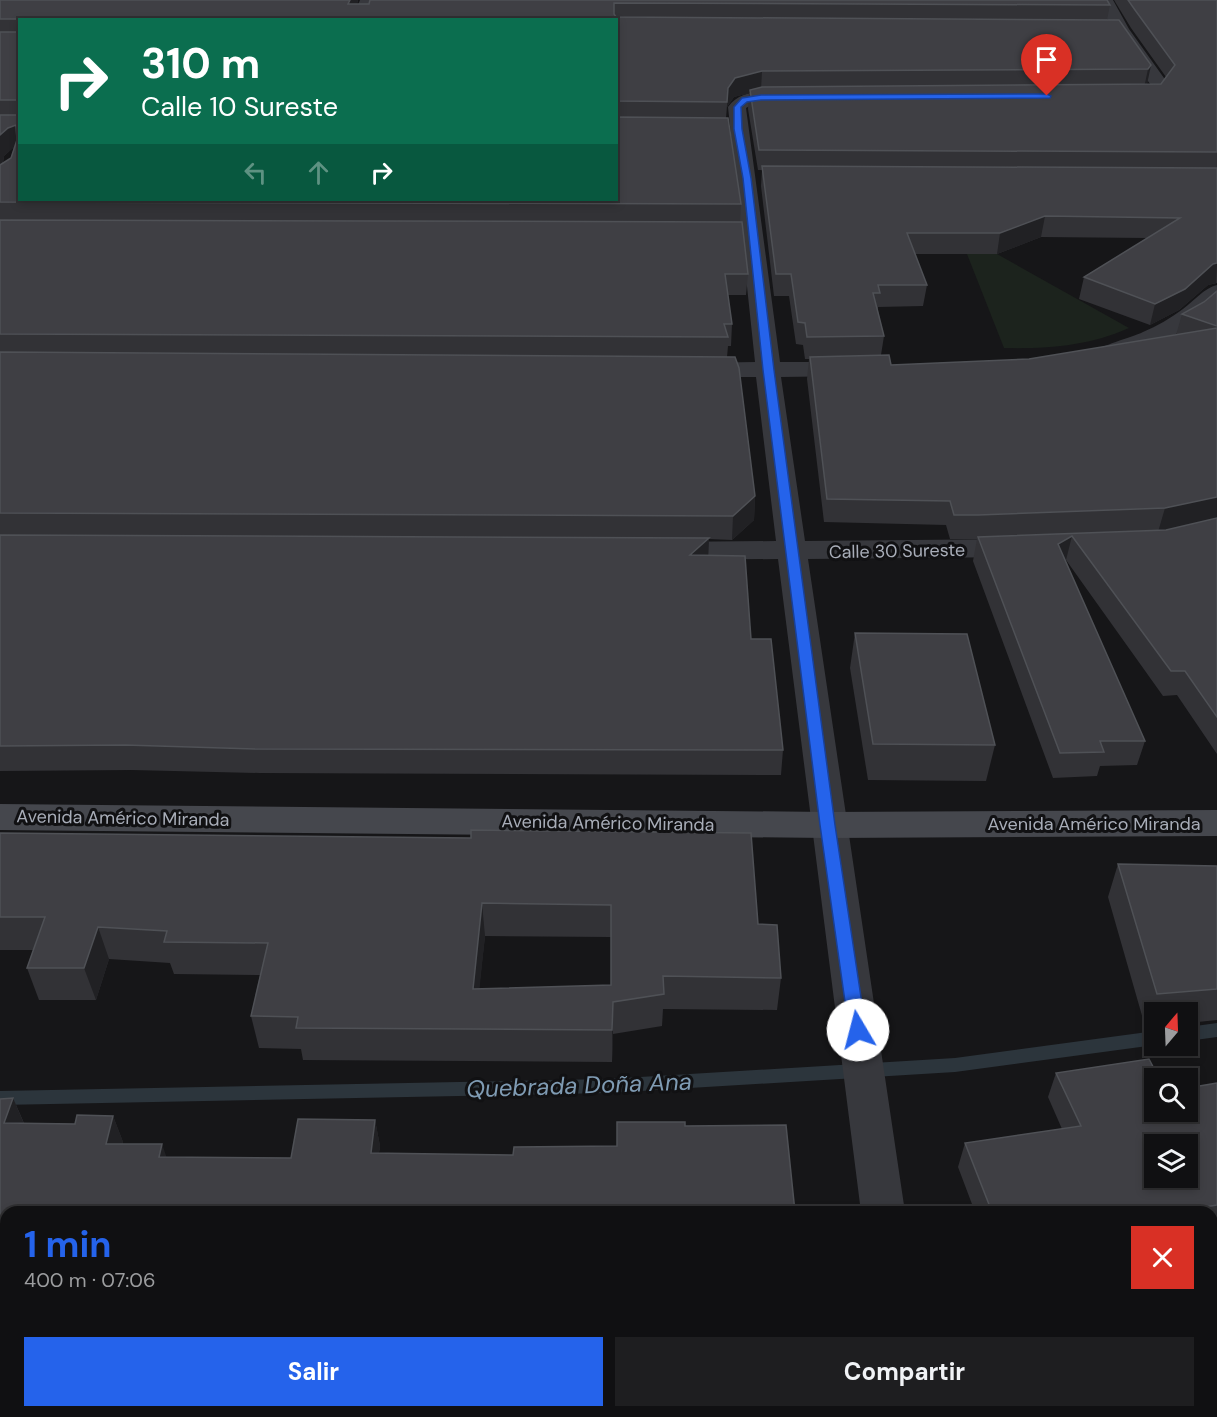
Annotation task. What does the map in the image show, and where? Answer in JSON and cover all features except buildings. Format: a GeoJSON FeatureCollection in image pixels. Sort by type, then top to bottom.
{"type":"FeatureCollection","features":[{"type":"Feature","properties":{"kind":"street"},"geometry":{"type":"LineString","coordinates":[[361,18],[368,0]]}},
{"type":"Feature","properties":{"kind":"street"},"geometry":{"type":"LineString","coordinates":[[1105,0],[1121,30],[1160,85],[1150,96],[1107,96]]}},
{"type":"Feature","properties":{"kind":"street"},"geometry":{"type":"LineString","coordinates":[[1098,30],[1121,30]]}},
{"type":"Feature","properties":{"kind":"street"},"geometry":{"type":"LineString","coordinates":[[809,97],[745,100],[737,107],[727,129],[759,179],[740,234],[768,370],[794,551],[828,825],[882,1206]]}},
{"type":"Feature","properties":{"kind":"street"},"geometry":{"type":"LineString","coordinates":[[1085,358],[1130,348],[1140,343],[1188,317],[1217,292]]}},
{"type":"Feature","properties":{"kind":"street"},"geometry":{"type":"LineString","coordinates":[[674,370],[881,369]]}},
{"type":"Feature","properties":{"kind":"street","name":"Calle 30 Sureste"},"geometry":{"type":"LineString","coordinates":[[640,551],[1042,547]]}},
{"type":"Feature","properties":{"kind":"street","name":"Avenida Américo Miranda"},"geometry":{"type":"LineString","coordinates":[[0,817],[828,825],[1217,823]]}},
{"type":"Feature","properties":{"kind":"shaded area"},"geometry":{"type":"Polygon","coordinates":[[[967,254],[997,254],[1129,328],[1083,343],[1036,348],[1004,348],[967,254]]]}},
{"type":"Feature","properties":{"kind":"waterway","name":"Quebrada Doña Ana"},"geometry":{"type":"LineString","coordinates":[[1198,1033],[1217,1030]]}},
{"type":"Feature","properties":{"kind":"waterway","name":"Quebrada Doña Ana"},"geometry":{"type":"LineString","coordinates":[[0,1098],[607,1086],[955,1065],[1144,1039]]}},
{"type":"Feature","properties":{"kind":"route"},"geometry":{"type":"LineString","coordinates":[[858,1030],[828,825],[794,551],[768,370],[737,107],[745,100],[761,98],[1047,96]]}}]}
